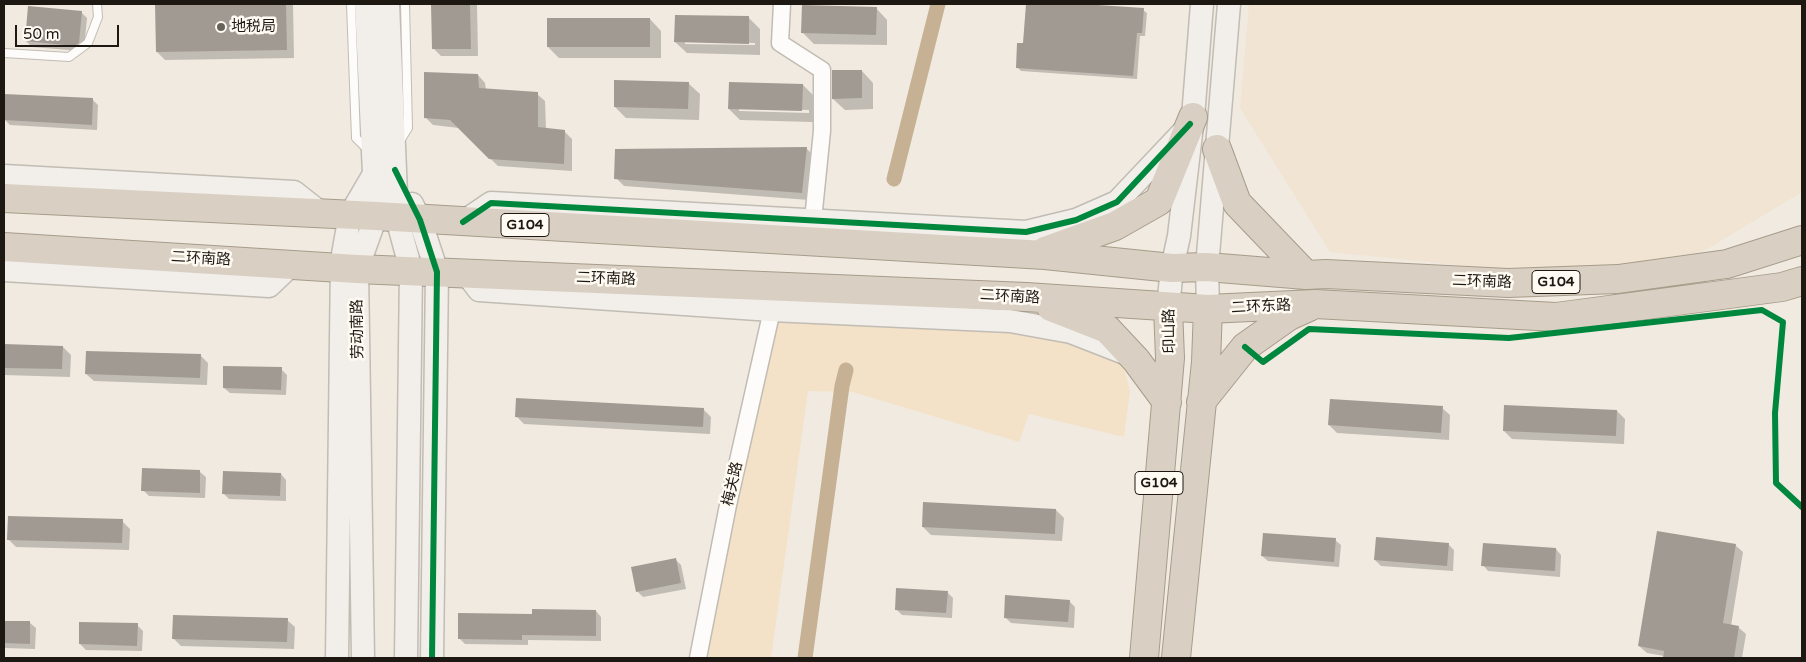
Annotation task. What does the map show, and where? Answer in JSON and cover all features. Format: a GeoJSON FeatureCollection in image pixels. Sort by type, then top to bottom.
{"type":"FeatureCollection","features":[{"type":"Feature","properties":{"kind":"highway"},"geometry":{"type":"LineString","coordinates":[[1036,254],[1115,226],[1159,201],[1191,121]]}},
{"type":"Feature","properties":{"kind":"highway"},"geometry":{"type":"LineString","coordinates":[[1218,149],[1237,203],[1306,275]]}},
{"type":"Feature","properties":{"kind":"highway","name":"G104"},"geometry":{"type":"LineString","coordinates":[[4,198],[386,217],[1036,254],[1172,268],[1206,267],[1306,275]]}},
{"type":"Feature","properties":{"kind":"highway","name":"二环南路"},"geometry":{"type":"LineString","coordinates":[[1306,275],[1326,274],[1508,284],[1618,279],[1728,264],[1802,240]]}},
{"type":"Feature","properties":{"kind":"highway","name":"二环南路"},"geometry":{"type":"LineString","coordinates":[[4,247],[349,269],[1026,297],[1208,310]]}},
{"type":"Feature","properties":{"kind":"highway","name":"二环南路"},"geometry":{"type":"LineString","coordinates":[[1315,304],[1556,317],[1782,287],[1802,281]]}},
{"type":"Feature","properties":{"kind":"highway"},"geometry":{"type":"LineString","coordinates":[[1026,297],[1107,329],[1131,355],[1166,402]]}},
{"type":"Feature","properties":{"kind":"highway"},"geometry":{"type":"LineString","coordinates":[[1202,402],[1245,347],[1289,316],[1315,304]]}},
{"type":"Feature","properties":{"kind":"highway","name":"二环东路"},"geometry":{"type":"LineString","coordinates":[[1208,310],[1315,304]]}},
{"type":"Feature","properties":{"kind":"highway","name":"印山路"},"geometry":{"type":"LineString","coordinates":[[1144,658],[1170,358],[1168,308]]}},
{"type":"Feature","properties":{"kind":"highway","name":"G104"},"geometry":{"type":"LineString","coordinates":[[1176,658],[1206,362],[1208,310]]}},
{"type":"Feature","properties":{"kind":"street","name":"劳动南路"},"geometry":{"type":"LineString","coordinates":[[366,4],[384,163]]}},
{"type":"Feature","properties":{"kind":"street","name":"劳动南路"},"geometry":{"type":"LineString","coordinates":[[363,658],[349,269],[386,217],[384,163],[388,4]]}},
{"type":"Feature","properties":{"kind":"street"},"geometry":{"type":"LineString","coordinates":[[782,4],[780,43],[822,70],[822,131],[813,220]]}},
{"type":"Feature","properties":{"kind":"street","name":"印山路"},"geometry":{"type":"LineString","coordinates":[[1168,308],[1172,268],[1179,236],[1202,4]]}},
{"type":"Feature","properties":{"kind":"street"},"geometry":{"type":"LineString","coordinates":[[1208,310],[1206,267],[1218,149],[1229,4]]}},
{"type":"Feature","properties":{"kind":"street"},"geometry":{"type":"LineString","coordinates":[[463,222],[491,202],[1026,232],[1076,220],[1117,202],[1191,121]]}},
{"type":"Feature","properties":{"kind":"street"},"geometry":{"type":"LineString","coordinates":[[384,163],[386,217],[424,271],[432,658]]}},
{"type":"Feature","properties":{"kind":"street"},"geometry":{"type":"LineString","coordinates":[[4,176],[294,192],[322,214]]}},
{"type":"Feature","properties":{"kind":"street"},"geometry":{"type":"LineString","coordinates":[[4,270],[270,286],[291,265]]}},
{"type":"Feature","properties":{"kind":"street"},"geometry":{"type":"LineString","coordinates":[[337,658],[349,269]]}},
{"type":"Feature","properties":{"kind":"street"},"geometry":{"type":"LineString","coordinates":[[406,658],[424,271]]}},
{"type":"Feature","properties":{"kind":"street"},"geometry":{"type":"LineString","coordinates":[[466,273],[479,290],[772,310],[1010,321],[1071,332],[1131,355]]}},
{"type":"Feature","properties":{"kind":"street","name":"梅关路"},"geometry":{"type":"LineString","coordinates":[[698,658],[728,505],[772,310]]}},
{"type":"Feature","properties":{"kind":"lane"},"geometry":{"type":"LineString","coordinates":[[4,53],[69,57],[88,43],[98,17],[97,4]]}},
{"type":"Feature","properties":{"kind":"lane"},"geometry":{"type":"LineString","coordinates":[[351,4],[356,138],[384,163],[408,128],[405,4]]}},
{"type":"Feature","properties":{"kind":"shaded area"},"geometry":{"type":"Polygon","coordinates":[[[1249,4],[1802,4],[1802,192],[1702,252],[1554,275],[1330,252],[1240,108],[1249,4]]]}},
{"type":"Feature","properties":{"kind":"shaded area"},"geometry":{"type":"Polygon","coordinates":[[[772,310],[1010,321],[1119,350],[1130,391],[1124,437],[1029,414],[1019,442],[853,392],[808,391],[771,658],[698,658],[772,310]]]}},
{"type":"Feature","properties":{"kind":"building","name":"地税局"},"geometry":{"type":"Polygon","coordinates":[[[155,4],[286,4],[287,50],[156,52],[155,4]]]}},
{"type":"Feature","properties":{"kind":"building"},"geometry":{"type":"Polygon","coordinates":[[[431,4],[470,4],[471,49],[432,49],[431,4]]]}},
{"type":"Feature","properties":{"kind":"building"},"geometry":{"type":"Polygon","coordinates":[[[1026,4],[1082,4],[1144,8],[1142,33],[1137,33],[1133,76],[1016,68],[1017,43],[1023,43],[1026,4]]]}},
{"type":"Feature","properties":{"kind":"building"},"geometry":{"type":"Polygon","coordinates":[[[802,5],[877,7],[876,35],[801,33],[802,5]]]}},
{"type":"Feature","properties":{"kind":"building"},"geometry":{"type":"Polygon","coordinates":[[[28,6],[82,11],[79,43],[75,46],[25,41],[28,6]]]}},
{"type":"Feature","properties":{"kind":"building"},"geometry":{"type":"Polygon","coordinates":[[[675,15],[749,16],[749,44],[674,42],[675,15]]]}},
{"type":"Feature","properties":{"kind":"building"},"geometry":{"type":"Polygon","coordinates":[[[547,18],[650,18],[650,47],[547,47],[547,18]]]}},
{"type":"Feature","properties":{"kind":"building"},"geometry":{"type":"Polygon","coordinates":[[[832,70],[862,70],[862,98],[832,99],[832,70]]]}},
{"type":"Feature","properties":{"kind":"building"},"geometry":{"type":"Polygon","coordinates":[[[424,72],[478,74],[479,88],[538,92],[538,127],[565,130],[564,164],[489,159],[450,120],[424,118],[424,72]]]}},
{"type":"Feature","properties":{"kind":"building"},"geometry":{"type":"Polygon","coordinates":[[[614,80],[689,82],[688,109],[614,107],[614,80]]]}},
{"type":"Feature","properties":{"kind":"building"},"geometry":{"type":"Polygon","coordinates":[[[729,82],[803,84],[802,111],[728,109],[729,82]]]}},
{"type":"Feature","properties":{"kind":"building"},"geometry":{"type":"Polygon","coordinates":[[[4,94],[93,98],[92,125],[4,120],[4,94]]]}},
{"type":"Feature","properties":{"kind":"building"},"geometry":{"type":"Polygon","coordinates":[[[807,147],[802,193],[614,179],[615,149],[807,147]]]}},
{"type":"Feature","properties":{"kind":"building"},"geometry":{"type":"Polygon","coordinates":[[[4,344],[63,346],[62,369],[4,368],[4,344]]]}},
{"type":"Feature","properties":{"kind":"building"},"geometry":{"type":"Polygon","coordinates":[[[86,351],[201,354],[200,378],[85,374],[86,351]]]}},
{"type":"Feature","properties":{"kind":"building"},"geometry":{"type":"Polygon","coordinates":[[[223,366],[282,367],[281,390],[223,388],[223,366]]]}},
{"type":"Feature","properties":{"kind":"building"},"geometry":{"type":"Polygon","coordinates":[[[516,398],[704,408],[703,427],[515,417],[516,398]]]}},
{"type":"Feature","properties":{"kind":"building"},"geometry":{"type":"Polygon","coordinates":[[[1330,399],[1443,406],[1441,433],[1328,425],[1330,399]]]}},
{"type":"Feature","properties":{"kind":"building"},"geometry":{"type":"Polygon","coordinates":[[[1504,405],[1617,410],[1616,436],[1503,431],[1504,405]]]}},
{"type":"Feature","properties":{"kind":"building"},"geometry":{"type":"Polygon","coordinates":[[[142,468],[200,470],[200,493],[141,491],[142,468]]]}},
{"type":"Feature","properties":{"kind":"building"},"geometry":{"type":"Polygon","coordinates":[[[223,471],[281,473],[280,496],[222,494],[223,471]]]}},
{"type":"Feature","properties":{"kind":"building"},"geometry":{"type":"Polygon","coordinates":[[[923,502],[1056,509],[1055,534],[922,527],[923,502]]]}},
{"type":"Feature","properties":{"kind":"building"},"geometry":{"type":"Polygon","coordinates":[[[8,516],[123,519],[122,543],[7,540],[8,516]]]}},
{"type":"Feature","properties":{"kind":"building"},"geometry":{"type":"Polygon","coordinates":[[[1657,531],[1736,544],[1723,623],[1739,626],[1734,658],[1663,658],[1664,651],[1638,646],[1657,531]]]}},
{"type":"Feature","properties":{"kind":"building"},"geometry":{"type":"Polygon","coordinates":[[[1263,533],[1336,538],[1334,562],[1261,556],[1263,533]]]}},
{"type":"Feature","properties":{"kind":"building"},"geometry":{"type":"Polygon","coordinates":[[[1376,537],[1449,543],[1447,566],[1374,560],[1376,537]]]}},
{"type":"Feature","properties":{"kind":"building"},"geometry":{"type":"Polygon","coordinates":[[[1483,543],[1556,548],[1555,571],[1481,566],[1483,543]]]}},
{"type":"Feature","properties":{"kind":"building"},"geometry":{"type":"Polygon","coordinates":[[[676,558],[681,583],[636,592],[631,567],[676,558]]]}},
{"type":"Feature","properties":{"kind":"building"},"geometry":{"type":"Polygon","coordinates":[[[896,588],[948,591],[946,613],[895,610],[896,588]]]}},
{"type":"Feature","properties":{"kind":"building"},"geometry":{"type":"Polygon","coordinates":[[[1005,595],[1070,600],[1068,622],[1004,618],[1005,595]]]}},
{"type":"Feature","properties":{"kind":"building"},"geometry":{"type":"Polygon","coordinates":[[[532,609],[596,610],[596,636],[522,635],[522,640],[458,639],[458,613],[532,614],[532,609]]]}},
{"type":"Feature","properties":{"kind":"building"},"geometry":{"type":"Polygon","coordinates":[[[173,615],[288,618],[287,642],[172,639],[173,615]]]}},
{"type":"Feature","properties":{"kind":"building"},"geometry":{"type":"Polygon","coordinates":[[[4,621],[30,621],[30,644],[4,643],[4,621]]]}},
{"type":"Feature","properties":{"kind":"building"},"geometry":{"type":"Polygon","coordinates":[[[79,622],[138,623],[137,646],[79,644],[79,622]]]}},
{"type":"Feature","properties":{"kind":"waterway"},"geometry":{"type":"LineString","coordinates":[[894,179],[938,4]]}},
{"type":"Feature","properties":{"kind":"waterway"},"geometry":{"type":"LineString","coordinates":[[805,658],[842,386],[846,370]]}},
{"type":"Feature","properties":{"kind":"cycle path"},"geometry":{"type":"LineString","coordinates":[[463,222],[491,203],[1026,232],[1076,220],[1117,202],[1190,124]]}},
{"type":"Feature","properties":{"kind":"cycle path"},"geometry":{"type":"LineString","coordinates":[[395,170],[420,220],[437,272],[432,658]]}},
{"type":"Feature","properties":{"kind":"cycle path"},"geometry":{"type":"LineString","coordinates":[[1245,347],[1263,362],[1309,329],[1509,338],[1762,310],[1783,322],[1775,413],[1776,483],[1802,507]]}},
{"type":"Feature","properties":{"kind":"place","name":"地税局"},"geometry":{"type":"Point","coordinates":[221,27]}}]}
